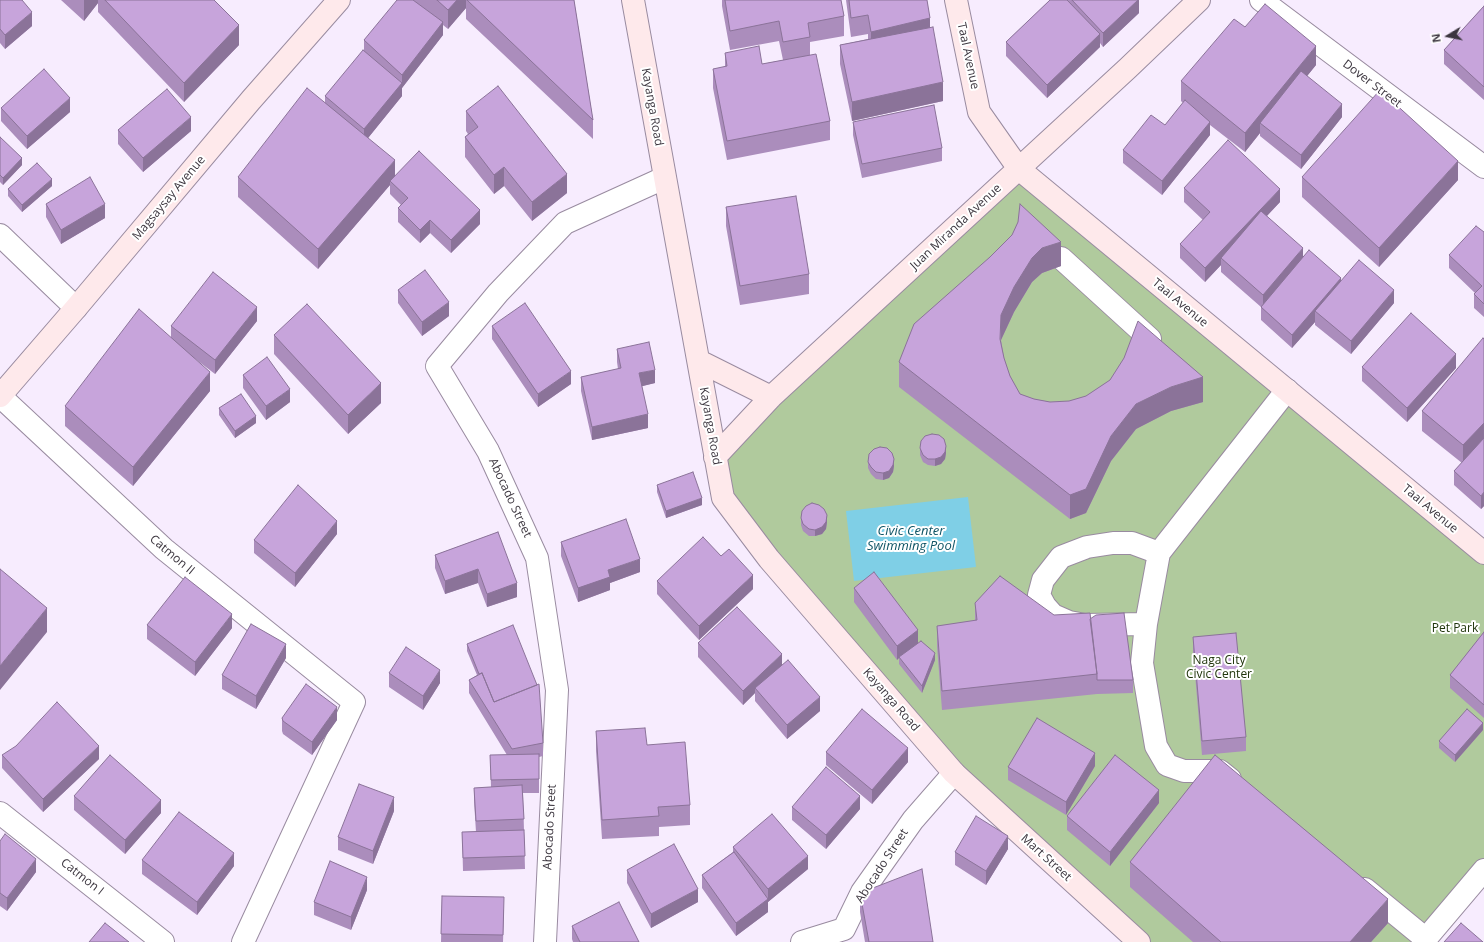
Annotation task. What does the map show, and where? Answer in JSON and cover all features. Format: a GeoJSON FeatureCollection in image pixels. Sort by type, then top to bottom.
{"type":"FeatureCollection","features":[{"type":"Feature","properties":{"kind":"street","name":"Magsaysay Avenue"},"geometry":{"type":"LineString","coordinates":[[0,396],[251,100],[339,0]]}},
{"type":"Feature","properties":{"kind":"street","name":"Kayanga Road"},"geometry":{"type":"LineString","coordinates":[[633,0],[664,178],[699,361],[715,457],[724,498],[769,559],[954,774]]}},
{"type":"Feature","properties":{"kind":"street","name":"Taal Avenue"},"geometry":{"type":"LineString","coordinates":[[956,0],[979,112],[1018,169],[1484,553]]}},
{"type":"Feature","properties":{"kind":"street","name":"Juan Miranda Avenue"},"geometry":{"type":"LineString","coordinates":[[715,457],[771,397],[1128,68],[1199,0]]}},
{"type":"Feature","properties":{"kind":"street","name":"Dover Street"},"geometry":{"type":"LineString","coordinates":[[1261,0],[1484,167]]}},
{"type":"Feature","properties":{"kind":"street","name":"Abocado Street"},"geometry":{"type":"LineString","coordinates":[[544,942],[557,690],[537,558],[488,451],[437,366],[498,293],[565,223],[664,178]]}},
{"type":"Feature","properties":{"kind":"street"},"geometry":{"type":"LineString","coordinates":[[0,235],[76,308]]}},
{"type":"Feature","properties":{"kind":"street"},"geometry":{"type":"LineString","coordinates":[[1061,258],[1150,339]]}},
{"type":"Feature","properties":{"kind":"street"},"geometry":{"type":"LineString","coordinates":[[699,361],[771,397]]}},
{"type":"Feature","properties":{"kind":"street"},"geometry":{"type":"LineString","coordinates":[[1244,791],[1220,771],[1184,771],[1167,765],[1156,746],[1142,663],[1146,624],[1159,553],[1287,390]]}},
{"type":"Feature","properties":{"kind":"street","name":"Catmon II"},"geometry":{"type":"LineString","coordinates":[[0,396],[164,549],[354,702],[243,942]]}},
{"type":"Feature","properties":{"kind":"street"},"geometry":{"type":"LineString","coordinates":[[1146,624],[1085,624],[1069,622],[1053,615],[1045,606],[1039,595],[1043,580],[1061,557],[1087,547],[1113,543],[1132,543],[1159,553]]}},
{"type":"Feature","properties":{"kind":"street","name":"Abocado Street"},"geometry":{"type":"LineString","coordinates":[[802,942],[846,936],[862,892],[913,820],[954,774]]}},
{"type":"Feature","properties":{"kind":"street","name":"Mart Street"},"geometry":{"type":"LineString","coordinates":[[954,774],[1139,942]]}},
{"type":"Feature","properties":{"kind":"street","name":"Catmon I"},"geometry":{"type":"LineString","coordinates":[[0,813],[163,942]]}},
{"type":"Feature","properties":{"kind":"street"},"geometry":{"type":"LineString","coordinates":[[1347,875],[1424,940],[1484,870]]}},
{"type":"Feature","properties":{"kind":"green space","name":"Naga City Civic Center"},"geometry":{"type":"Polygon","coordinates":[[[1019,169],[1484,553],[1484,867],[1420,942],[1139,942],[954,773],[723,498],[715,457],[1019,169]]]}},
{"type":"Feature","properties":{"kind":"water","name":"Civic Center Swimming Pool"},"geometry":{"type":"Polygon","coordinates":[[[968,497],[976,567],[854,581],[846,511],[968,497]]]}},
{"type":"Feature","properties":{"kind":"building"},"geometry":{"type":"Polygon","coordinates":[[[0,0],[22,0],[32,12],[5,35],[0,29],[0,0]]]}},
{"type":"Feature","properties":{"kind":"building"},"geometry":{"type":"Polygon","coordinates":[[[105,0],[214,0],[239,25],[184,83],[105,0]]]}},
{"type":"Feature","properties":{"kind":"building"},"geometry":{"type":"Polygon","coordinates":[[[397,0],[413,0],[443,22],[402,75],[364,40],[397,0]]]}},
{"type":"Feature","properties":{"kind":"building"},"geometry":{"type":"Polygon","coordinates":[[[437,0],[457,0],[448,10],[437,0]]]}},
{"type":"Feature","properties":{"kind":"building"},"geometry":{"type":"Polygon","coordinates":[[[467,0],[574,0],[593,120],[467,0]]]}},
{"type":"Feature","properties":{"kind":"building"},"geometry":{"type":"Polygon","coordinates":[[[725,0],[841,0],[844,16],[808,23],[810,37],[783,42],[779,21],[730,31],[725,0]]]}},
{"type":"Feature","properties":{"kind":"building"},"geometry":{"type":"Polygon","coordinates":[[[849,0],[927,0],[930,18],[871,32],[868,15],[851,18],[849,0]]]}},
{"type":"Feature","properties":{"kind":"building"},"geometry":{"type":"Polygon","coordinates":[[[1050,0],[1067,0],[1100,34],[1047,85],[1006,42],[1050,0]]]}},
{"type":"Feature","properties":{"kind":"building"},"geometry":{"type":"Polygon","coordinates":[[[1072,0],[1138,0],[1103,33],[1072,0]]]}},
{"type":"Feature","properties":{"kind":"building"},"geometry":{"type":"Polygon","coordinates":[[[1265,4],[1316,46],[1245,133],[1181,81],[1234,19],[1245,27],[1265,4]]]}},
{"type":"Feature","properties":{"kind":"building"},"geometry":{"type":"Polygon","coordinates":[[[1484,6],[1484,87],[1444,50],[1484,6]]]}},
{"type":"Feature","properties":{"kind":"building"},"geometry":{"type":"Polygon","coordinates":[[[933,27],[943,82],[852,102],[840,45],[933,27]]]}},
{"type":"Feature","properties":{"kind":"building"},"geometry":{"type":"Polygon","coordinates":[[[759,46],[762,64],[816,54],[830,121],[727,141],[713,69],[727,66],[725,53],[759,46]]]}},
{"type":"Feature","properties":{"kind":"building"},"geometry":{"type":"Polygon","coordinates":[[[363,50],[402,83],[364,129],[325,96],[363,50]]]}},
{"type":"Feature","properties":{"kind":"building"},"geometry":{"type":"Polygon","coordinates":[[[44,69],[70,98],[27,136],[1,108],[44,69]]]}},
{"type":"Feature","properties":{"kind":"building"},"geometry":{"type":"Polygon","coordinates":[[[1301,71],[1342,104],[1301,155],[1260,123],[1301,71]]]}},
{"type":"Feature","properties":{"kind":"building"},"geometry":{"type":"Polygon","coordinates":[[[498,86],[567,174],[532,202],[504,167],[494,175],[465,137],[478,127],[466,111],[498,86]]]}},
{"type":"Feature","properties":{"kind":"building"},"geometry":{"type":"Polygon","coordinates":[[[307,88],[395,160],[318,249],[238,177],[307,88]]]}},
{"type":"Feature","properties":{"kind":"building"},"geometry":{"type":"Polygon","coordinates":[[[167,89],[191,117],[143,158],[118,130],[167,89]]]}},
{"type":"Feature","properties":{"kind":"building"},"geometry":{"type":"Polygon","coordinates":[[[1380,90],[1458,161],[1379,248],[1302,177],[1380,90]]]}},
{"type":"Feature","properties":{"kind":"building"},"geometry":{"type":"Polygon","coordinates":[[[1185,100],[1210,122],[1162,181],[1123,150],[1151,115],[1165,125],[1185,100]]]}},
{"type":"Feature","properties":{"kind":"building"},"geometry":{"type":"Polygon","coordinates":[[[934,105],[942,148],[862,164],[853,122],[934,105]]]}},
{"type":"Feature","properties":{"kind":"building"},"geometry":{"type":"Polygon","coordinates":[[[0,137],[22,158],[3,178],[0,175],[0,137]]]}},
{"type":"Feature","properties":{"kind":"building"},"geometry":{"type":"Polygon","coordinates":[[[1228,140],[1280,189],[1205,268],[1180,244],[1210,212],[1184,188],[1228,140]]]}},
{"type":"Feature","properties":{"kind":"building"},"geometry":{"type":"Polygon","coordinates":[[[419,151],[480,210],[451,240],[430,220],[420,230],[398,208],[408,198],[390,181],[419,151]]]}},
{"type":"Feature","properties":{"kind":"building"},"geometry":{"type":"Polygon","coordinates":[[[37,163],[52,179],[22,205],[8,189],[37,163]]]}},
{"type":"Feature","properties":{"kind":"building"},"geometry":{"type":"Polygon","coordinates":[[[90,177],[105,204],[61,230],[46,204],[90,177]]]}},
{"type":"Feature","properties":{"kind":"building"},"geometry":{"type":"Polygon","coordinates":[[[796,196],[809,274],[740,286],[726,207],[796,196]]]}},
{"type":"Feature","properties":{"kind":"building"},"geometry":{"type":"Polygon","coordinates":[[[1020,204],[1061,242],[1042,248],[1032,258],[1014,287],[1001,315],[1000,339],[1004,358],[1010,376],[1020,394],[1034,399],[1050,402],[1069,401],[1086,396],[1110,380],[1124,358],[1138,321],[1203,377],[1171,387],[1136,404],[1111,436],[1086,489],[1070,495],[899,362],[914,324],[990,257],[1012,235],[1018,222],[1020,204]]]}},
{"type":"Feature","properties":{"kind":"building"},"geometry":{"type":"Polygon","coordinates":[[[1261,211],[1303,248],[1263,295],[1221,258],[1261,211]]]}},
{"type":"Feature","properties":{"kind":"building"},"geometry":{"type":"Polygon","coordinates":[[[1476,226],[1484,232],[1484,304],[1474,294],[1482,286],[1449,255],[1476,226]]]}},
{"type":"Feature","properties":{"kind":"building"},"geometry":{"type":"Polygon","coordinates":[[[1309,250],[1341,278],[1292,335],[1261,307],[1309,250]]]}},
{"type":"Feature","properties":{"kind":"building"},"geometry":{"type":"Polygon","coordinates":[[[1359,260],[1394,290],[1351,341],[1315,311],[1359,260]]]}},
{"type":"Feature","properties":{"kind":"building"},"geometry":{"type":"Polygon","coordinates":[[[425,270],[449,302],[422,322],[398,290],[425,270]]]}},
{"type":"Feature","properties":{"kind":"building"},"geometry":{"type":"Polygon","coordinates":[[[213,272],[257,307],[215,360],[171,326],[213,272]]]}},
{"type":"Feature","properties":{"kind":"building"},"geometry":{"type":"Polygon","coordinates":[[[525,303],[571,371],[538,394],[492,326],[525,303]]]}},
{"type":"Feature","properties":{"kind":"building"},"geometry":{"type":"Polygon","coordinates":[[[307,304],[381,383],[348,415],[274,335],[307,304]]]}},
{"type":"Feature","properties":{"kind":"building"},"geometry":{"type":"Polygon","coordinates":[[[139,309],[210,372],[133,467],[65,406],[139,309]]]}},
{"type":"Feature","properties":{"kind":"building"},"geometry":{"type":"Polygon","coordinates":[[[1411,313],[1456,354],[1407,408],[1362,367],[1411,313]]]}},
{"type":"Feature","properties":{"kind":"building"},"geometry":{"type":"Polygon","coordinates":[[[1483,338],[1484,423],[1463,445],[1422,411],[1483,338]]]}},
{"type":"Feature","properties":{"kind":"building"},"geometry":{"type":"Polygon","coordinates":[[[649,342],[655,370],[639,373],[648,414],[592,427],[581,377],[621,368],[617,349],[649,342]]]}},
{"type":"Feature","properties":{"kind":"building"},"geometry":{"type":"Polygon","coordinates":[[[267,357],[290,389],[266,406],[243,375],[267,357]]]}},
{"type":"Feature","properties":{"kind":"building"},"geometry":{"type":"Polygon","coordinates":[[[241,394],[256,416],[235,431],[219,408],[241,394]]]}},
{"type":"Feature","properties":{"kind":"building"},"geometry":{"type":"Polygon","coordinates":[[[932,434],[939,435],[944,439],[946,446],[945,452],[941,457],[928,459],[923,455],[920,448],[921,441],[925,436],[932,434]]]}},
{"type":"Feature","properties":{"kind":"building"},"geometry":{"type":"Polygon","coordinates":[[[1484,438],[1484,492],[1481,496],[1454,471],[1484,438]]]}},
{"type":"Feature","properties":{"kind":"building"},"geometry":{"type":"Polygon","coordinates":[[[880,447],[887,448],[892,453],[894,459],[893,465],[889,471],[883,473],[876,472],[868,462],[869,454],[874,449],[880,447]]]}},
{"type":"Feature","properties":{"kind":"building"},"geometry":{"type":"Polygon","coordinates":[[[693,472],[702,498],[666,511],[657,485],[693,472]]]}},
{"type":"Feature","properties":{"kind":"building"},"geometry":{"type":"Polygon","coordinates":[[[298,485],[337,521],[295,573],[254,540],[298,485]]]}},
{"type":"Feature","properties":{"kind":"building"},"geometry":{"type":"Polygon","coordinates":[[[812,503],[819,505],[824,509],[827,515],[826,522],[822,527],[815,530],[809,529],[803,524],[801,518],[802,511],[806,506],[812,503]]]}},
{"type":"Feature","properties":{"kind":"building"},"geometry":{"type":"Polygon","coordinates":[[[626,519],[640,559],[608,570],[610,577],[578,588],[561,542],[626,519]]]}},
{"type":"Feature","properties":{"kind":"building"},"geometry":{"type":"Polygon","coordinates":[[[498,532],[517,583],[487,594],[478,569],[445,581],[435,555],[498,532]]]}},
{"type":"Feature","properties":{"kind":"building"},"geometry":{"type":"Polygon","coordinates":[[[703,537],[721,556],[729,549],[753,575],[699,626],[657,581],[703,537]]]}},
{"type":"Feature","properties":{"kind":"building"},"geometry":{"type":"Polygon","coordinates":[[[0,569],[47,608],[0,666],[0,569]]]}},
{"type":"Feature","properties":{"kind":"building"},"geometry":{"type":"Polygon","coordinates":[[[874,572],[918,630],[897,646],[854,588],[874,572]]]}},
{"type":"Feature","properties":{"kind":"building"},"geometry":{"type":"Polygon","coordinates":[[[1000,576],[1054,615],[1090,613],[1097,674],[942,691],[937,626],[977,620],[975,603],[1000,576]]]}},
{"type":"Feature","properties":{"kind":"building"},"geometry":{"type":"Polygon","coordinates":[[[185,577],[232,614],[195,662],[147,625],[185,577]]]}},
{"type":"Feature","properties":{"kind":"building"},"geometry":{"type":"Polygon","coordinates":[[[737,607],[782,654],[743,691],[698,643],[737,607]]]}},
{"type":"Feature","properties":{"kind":"building"},"geometry":{"type":"Polygon","coordinates":[[[1124,613],[1133,680],[1097,680],[1090,619],[1096,615],[1124,613]]]}},
{"type":"Feature","properties":{"kind":"building"},"geometry":{"type":"Polygon","coordinates":[[[251,624],[286,644],[256,696],[222,675],[251,624]]]}},
{"type":"Feature","properties":{"kind":"building"},"geometry":{"type":"Polygon","coordinates":[[[513,625],[537,685],[494,702],[482,673],[479,674],[467,644],[513,625]]]}},
{"type":"Feature","properties":{"kind":"building"},"geometry":{"type":"Polygon","coordinates":[[[1484,632],[1484,705],[1450,675],[1484,632]]]}},
{"type":"Feature","properties":{"kind":"building"},"geometry":{"type":"Polygon","coordinates":[[[1236,633],[1246,737],[1202,741],[1193,637],[1236,633]]]}},
{"type":"Feature","properties":{"kind":"building"},"geometry":{"type":"Polygon","coordinates":[[[921,641],[935,653],[922,686],[899,657],[921,641]]]}},
{"type":"Feature","properties":{"kind":"building"},"geometry":{"type":"Polygon","coordinates":[[[406,647],[440,670],[423,696],[389,673],[406,647]]]}},
{"type":"Feature","properties":{"kind":"building"},"geometry":{"type":"Polygon","coordinates":[[[788,660],[820,697],[787,725],[755,688],[788,660]]]}},
{"type":"Feature","properties":{"kind":"building"},"geometry":{"type":"Polygon","coordinates":[[[482,673],[494,702],[539,684],[543,743],[512,749],[469,680],[482,673]]]}},
{"type":"Feature","properties":{"kind":"building"},"geometry":{"type":"Polygon","coordinates":[[[306,684],[337,707],[312,742],[283,721],[282,718],[306,684]]]}},
{"type":"Feature","properties":{"kind":"building"},"geometry":{"type":"Polygon","coordinates":[[[57,702],[99,746],[43,799],[2,755],[16,746],[57,702]]]}},
{"type":"Feature","properties":{"kind":"building"},"geometry":{"type":"Polygon","coordinates":[[[862,709],[908,748],[872,790],[826,752],[862,709]]]}},
{"type":"Feature","properties":{"kind":"building"},"geometry":{"type":"Polygon","coordinates":[[[1467,709],[1483,723],[1455,755],[1439,741],[1467,709]]]}},
{"type":"Feature","properties":{"kind":"building"},"geometry":{"type":"Polygon","coordinates":[[[1037,718],[1095,753],[1066,802],[1008,767],[1037,718]]]}},
{"type":"Feature","properties":{"kind":"building"},"geometry":{"type":"Polygon","coordinates":[[[645,728],[647,745],[685,742],[690,805],[658,807],[659,816],[602,820],[596,731],[645,728]]]}},
{"type":"Feature","properties":{"kind":"building"},"geometry":{"type":"Polygon","coordinates":[[[539,754],[539,779],[491,780],[490,755],[539,754]]]}},
{"type":"Feature","properties":{"kind":"building"},"geometry":{"type":"Polygon","coordinates":[[[110,755],[161,800],[125,840],[74,796],[110,755]]]}},
{"type":"Feature","properties":{"kind":"building"},"geometry":{"type":"Polygon","coordinates":[[[1115,755],[1159,790],[1110,852],[1067,816],[1115,755]]]}},
{"type":"Feature","properties":{"kind":"building"},"geometry":{"type":"Polygon","coordinates":[[[1215,755],[1388,899],[1350,942],[1221,942],[1130,862],[1215,755]]]}},
{"type":"Feature","properties":{"kind":"building"},"geometry":{"type":"Polygon","coordinates":[[[826,767],[860,796],[826,835],[792,807],[826,767]]]}},
{"type":"Feature","properties":{"kind":"building"},"geometry":{"type":"Polygon","coordinates":[[[359,784],[394,797],[373,851],[338,837],[359,784]]]}},
{"type":"Feature","properties":{"kind":"building"},"geometry":{"type":"Polygon","coordinates":[[[522,785],[524,819],[476,821],[474,788],[522,785]]]}},
{"type":"Feature","properties":{"kind":"building"},"geometry":{"type":"Polygon","coordinates":[[[179,812],[234,853],[197,902],[142,860],[179,812]]]}},
{"type":"Feature","properties":{"kind":"building"},"geometry":{"type":"Polygon","coordinates":[[[772,814],[808,856],[768,889],[733,847],[772,814]]]}},
{"type":"Feature","properties":{"kind":"building"},"geometry":{"type":"Polygon","coordinates":[[[976,816],[1008,836],[986,871],[955,852],[976,816]]]}},
{"type":"Feature","properties":{"kind":"building"},"geometry":{"type":"Polygon","coordinates":[[[524,830],[525,856],[463,858],[462,832],[524,830]]]}},
{"type":"Feature","properties":{"kind":"building"},"geometry":{"type":"Polygon","coordinates":[[[5,834],[36,859],[7,898],[0,893],[0,841],[5,834]]]}},
{"type":"Feature","properties":{"kind":"building"},"geometry":{"type":"Polygon","coordinates":[[[674,844],[698,889],[651,914],[627,870],[674,844]]]}},
{"type":"Feature","properties":{"kind":"building"},"geometry":{"type":"Polygon","coordinates":[[[734,852],[768,899],[736,923],[702,875],[734,852]]]}},
{"type":"Feature","properties":{"kind":"building"},"geometry":{"type":"Polygon","coordinates":[[[330,861],[367,877],[351,917],[314,902],[330,861]]]}},
{"type":"Feature","properties":{"kind":"building"},"geometry":{"type":"Polygon","coordinates":[[[922,869],[933,942],[869,942],[860,893],[922,869]]]}},
{"type":"Feature","properties":{"kind":"building"},"geometry":{"type":"Polygon","coordinates":[[[442,896],[504,897],[503,935],[441,934],[442,896]]]}},
{"type":"Feature","properties":{"kind":"building"},"geometry":{"type":"Polygon","coordinates":[[[619,902],[639,942],[580,942],[572,926],[619,902]]]}},
{"type":"Feature","properties":{"kind":"building"},"geometry":{"type":"Polygon","coordinates":[[[105,923],[129,942],[89,942],[105,923]]]}},
{"type":"Feature","properties":{"kind":"building"},"geometry":{"type":"Polygon","coordinates":[[[1461,923],[1483,942],[1444,942],[1461,923]]]}},
{"type":"Feature","properties":{"kind":"park label","name":"Pet Park"},"geometry":{"type":"Point","coordinates":[1455,629]}}]}
